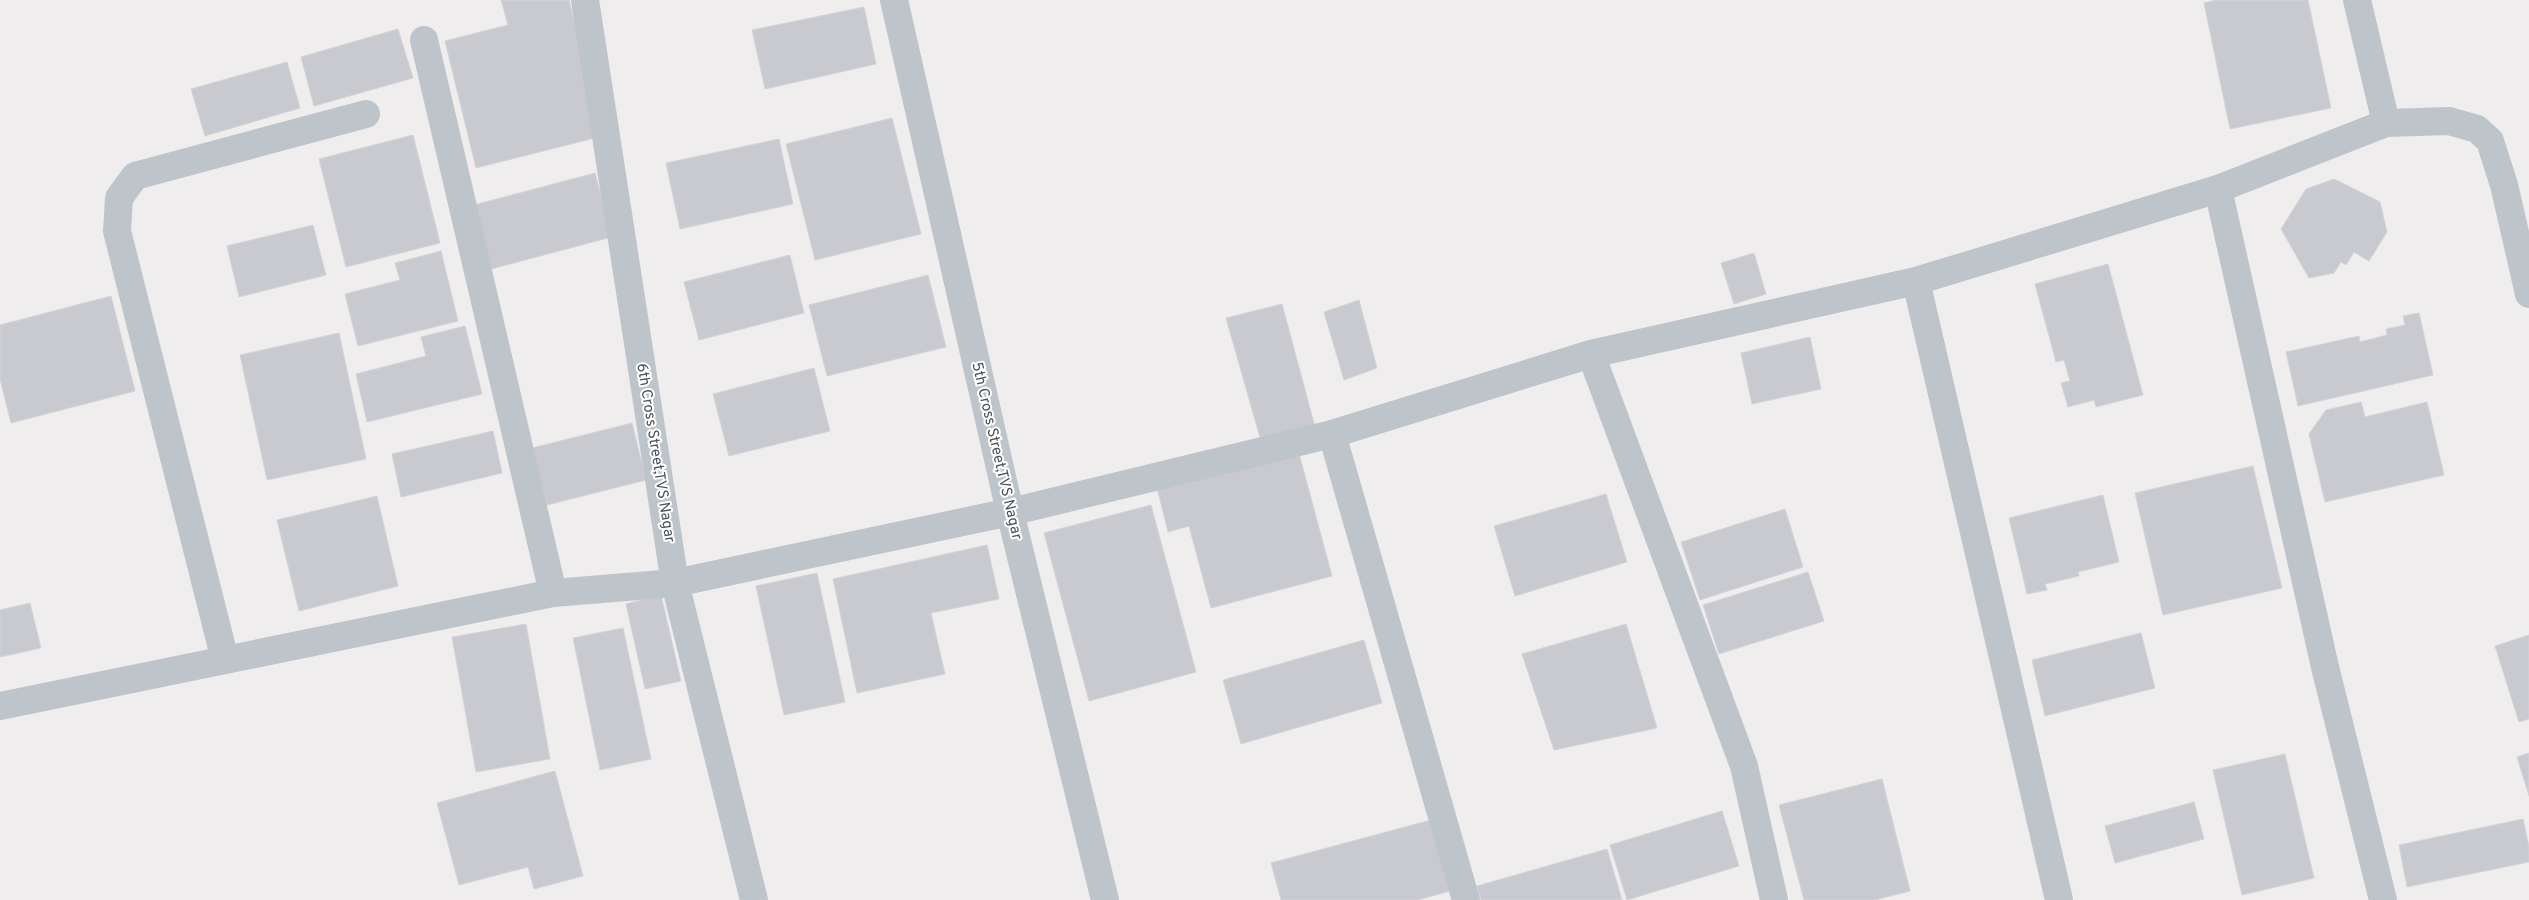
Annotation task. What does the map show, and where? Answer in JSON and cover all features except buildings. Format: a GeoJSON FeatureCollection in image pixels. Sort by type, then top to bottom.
{"type":"FeatureCollection","features":[{"type":"Feature","properties":{"kind":"street","name":"6th Cross Street,TVS Nagar"},"geometry":{"type":"LineString","coordinates":[[585,0],[675,583],[754,900]]}},
{"type":"Feature","properties":{"kind":"street","name":"5th Cross Street,TVS Nagar"},"geometry":{"type":"LineString","coordinates":[[894,0],[1010,512],[1105,900]]}},
{"type":"Feature","properties":{"kind":"street"},"geometry":{"type":"LineString","coordinates":[[2357,0],[2386,123]]}},
{"type":"Feature","properties":{"kind":"street"},"geometry":{"type":"LineString","coordinates":[[424,40],[553,593]]}},
{"type":"Feature","properties":{"kind":"street"},"geometry":{"type":"LineString","coordinates":[[225,660],[117,231],[119,198],[135,176],[366,114]]}},
{"type":"Feature","properties":{"kind":"street"},"geometry":{"type":"LineString","coordinates":[[0,706],[553,593],[675,583],[1010,512],[1332,434],[1590,354],[1916,281],[2218,189],[2386,123],[2449,121],[2477,129],[2490,141],[2504,185],[2529,294]]}},
{"type":"Feature","properties":{"kind":"street"},"geometry":{"type":"LineString","coordinates":[[2218,189],[2325,667],[2383,900]]}},
{"type":"Feature","properties":{"kind":"street"},"geometry":{"type":"LineString","coordinates":[[1916,281],[2059,900]]}},
{"type":"Feature","properties":{"kind":"street"},"geometry":{"type":"LineString","coordinates":[[1590,354],[1744,766],[1774,900]]}},
{"type":"Feature","properties":{"kind":"street"},"geometry":{"type":"LineString","coordinates":[[1332,434],[1466,900]]}}]}
